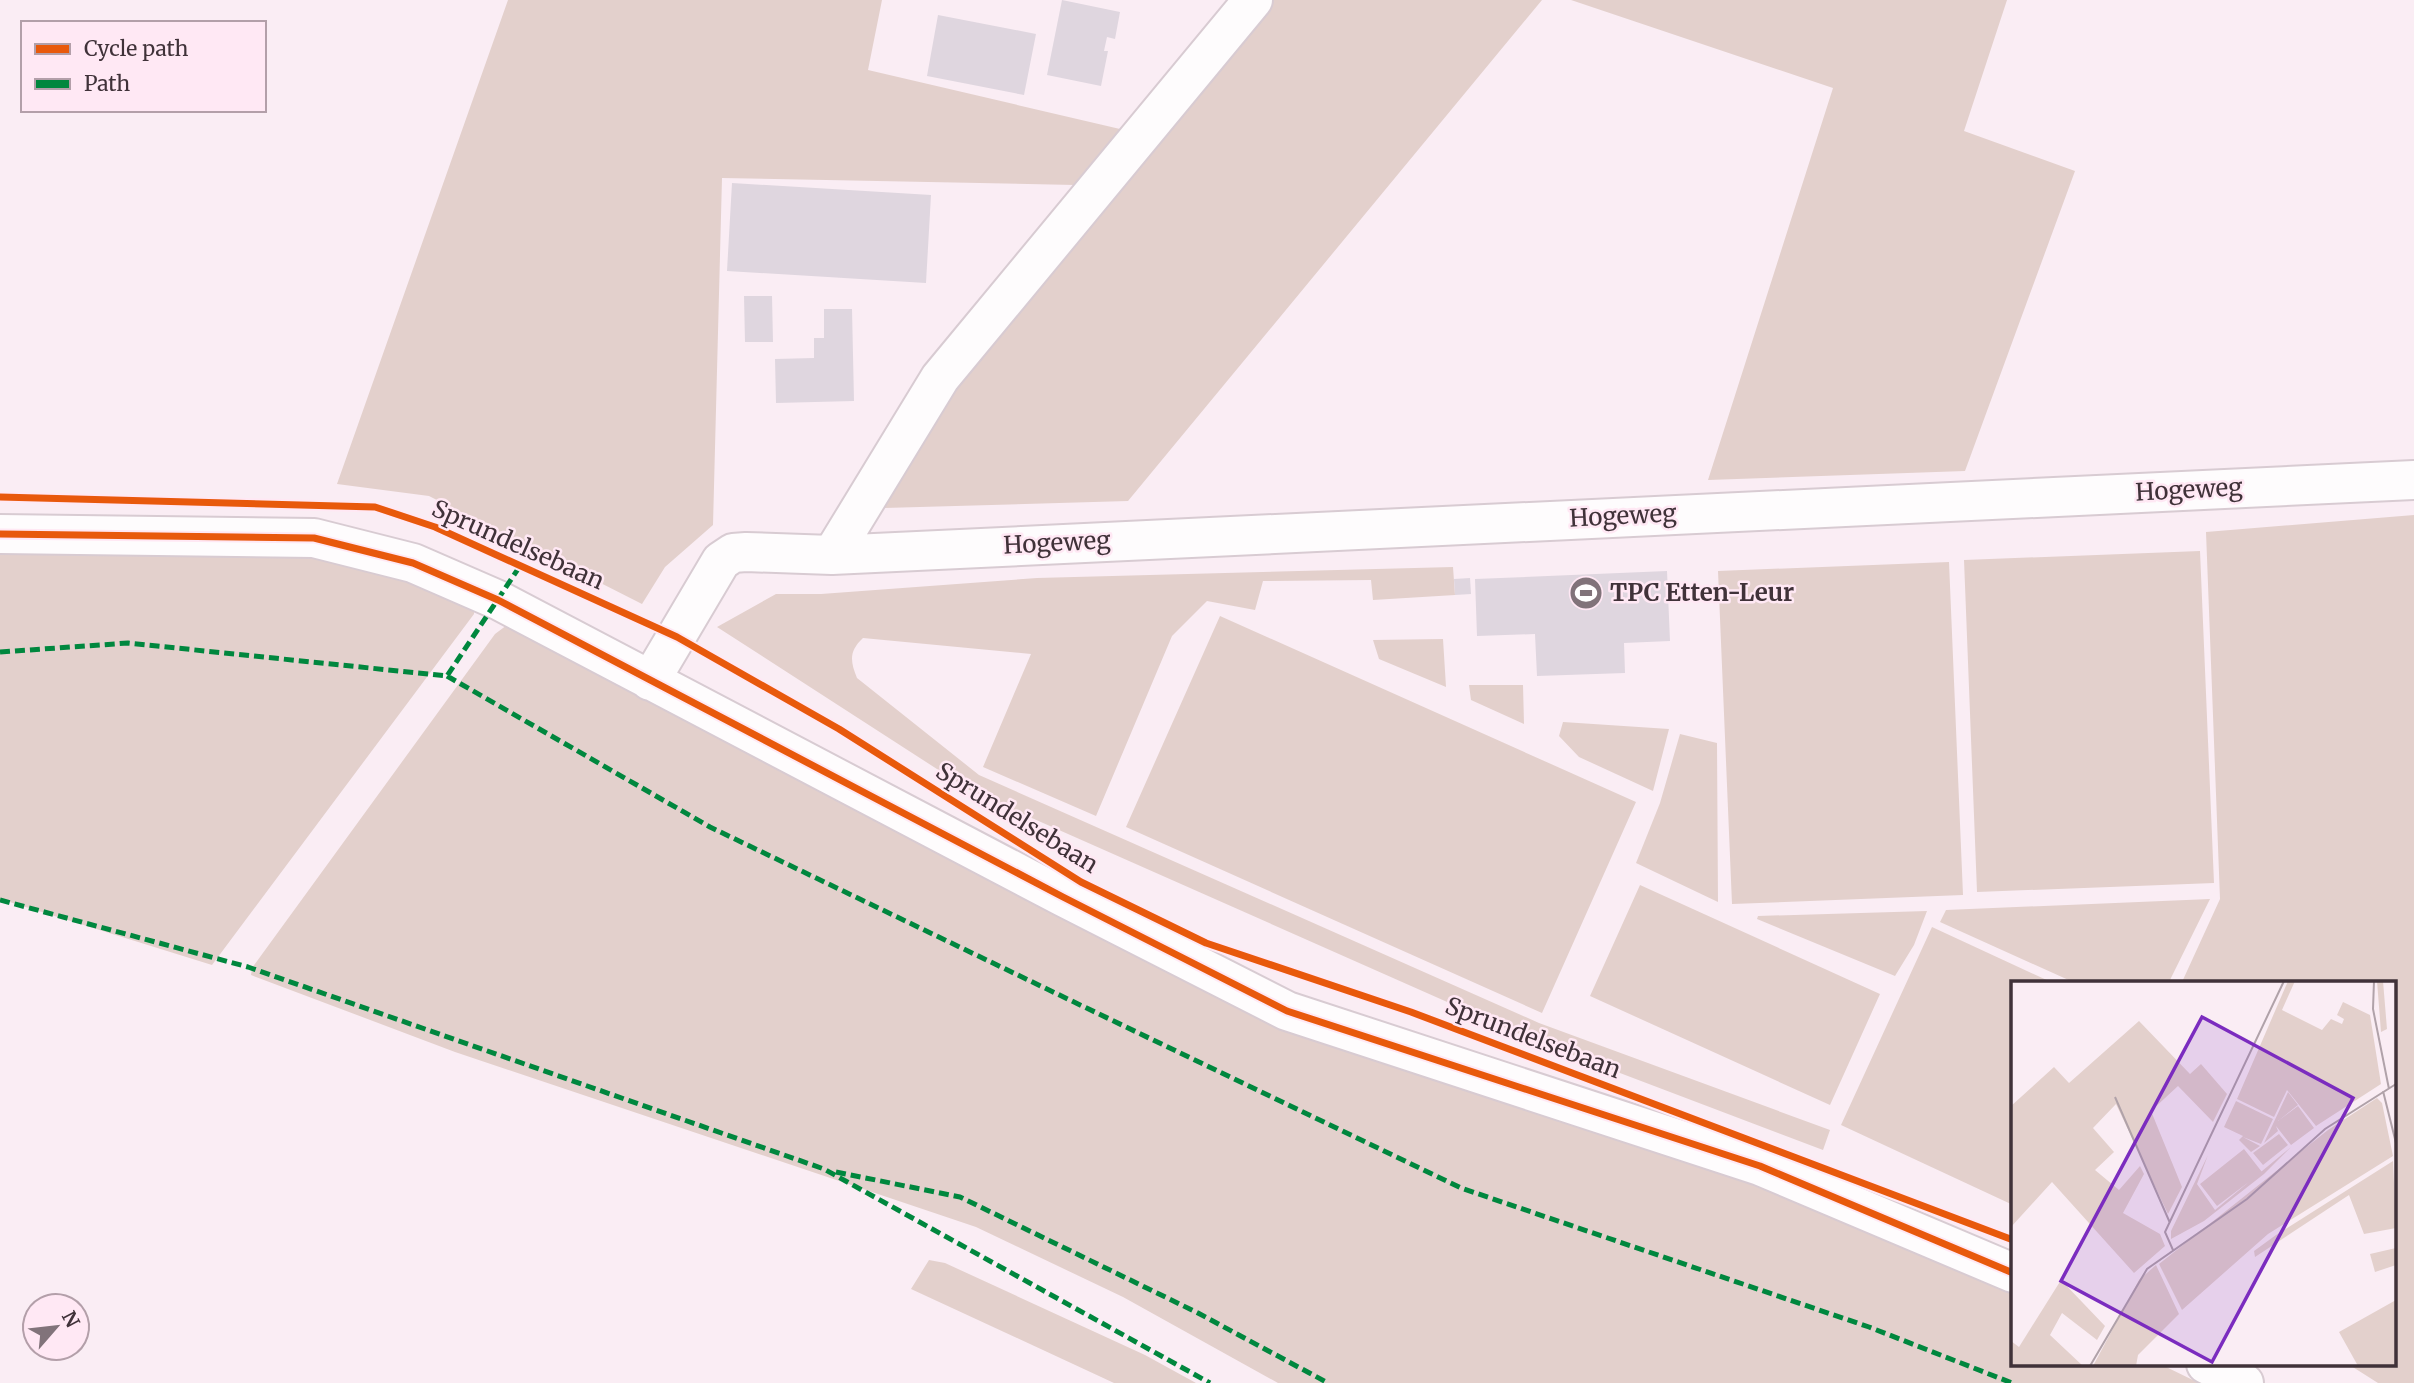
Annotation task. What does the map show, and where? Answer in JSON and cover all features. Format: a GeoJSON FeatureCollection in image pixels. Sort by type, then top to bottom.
{"type":"FeatureCollection","features":[{"type":"Feature","properties":{"kind":"street"},"geometry":{"type":"LineString","coordinates":[[832,555],[940,378],[1253,0]]}},
{"type":"Feature","properties":{"kind":"street","name":"Hogeweg"},"geometry":{"type":"LineString","coordinates":[[650,681],[722,561],[733,554],[747,552],[832,555],[2414,480]]}},
{"type":"Feature","properties":{"kind":"street","name":"Sprundelsebaan"},"geometry":{"type":"LineString","coordinates":[[0,534],[314,538],[413,563],[499,600],[1287,1011],[1760,1166],[2011,1272]]}},
{"type":"Feature","properties":{"kind":"street"},"geometry":{"type":"LineString","coordinates":[[2210,1366],[2244,1383]]}},
{"type":"Feature","properties":{"kind":"shaded area"},"geometry":{"type":"Polygon","coordinates":[[[508,0],[882,0],[868,70],[1120,129],[1075,185],[722,178],[713,525],[665,567],[642,604],[429,496],[337,484],[508,0]]]}},
{"type":"Feature","properties":{"kind":"shaded area"},"geometry":{"type":"Polygon","coordinates":[[[1266,0],[1542,0],[1128,501],[884,508],[943,399],[1266,0]]]}},
{"type":"Feature","properties":{"kind":"shaded area"},"geometry":{"type":"Polygon","coordinates":[[[1571,0],[2007,0],[1964,131],[2075,171],[1965,471],[1708,480],[1833,88],[1571,0]]]}},
{"type":"Feature","properties":{"kind":"shaded area"},"geometry":{"type":"Polygon","coordinates":[[[2414,515],[2414,1383],[2378,1383],[2351,1366],[2396,1366],[2396,981],[2182,981],[2220,899],[2206,532],[2414,515]]]}},
{"type":"Feature","properties":{"kind":"shaded area"},"geometry":{"type":"Polygon","coordinates":[[[0,546],[303,552],[356,563],[474,605],[474,614],[212,965],[0,899],[0,546]]]}},
{"type":"Feature","properties":{"kind":"shaded area"},"geometry":{"type":"Polygon","coordinates":[[[2200,551],[2214,883],[1977,892],[1964,560],[2200,551]]]}},
{"type":"Feature","properties":{"kind":"shaded area"},"geometry":{"type":"Polygon","coordinates":[[[1949,562],[1963,895],[1732,904],[1718,571],[1949,562]]]}},
{"type":"Feature","properties":{"kind":"shaded area"},"geometry":{"type":"Polygon","coordinates":[[[1453,567],[1455,595],[1373,600],[1371,580],[1263,581],[1255,610],[1207,601],[1172,636],[1096,816],[983,767],[1031,654],[863,638],[855,647],[852,661],[857,678],[979,775],[1539,1023],[1830,1130],[1823,1150],[1533,1040],[971,791],[717,627],[776,594],[821,594],[1037,578],[1453,567]]]}},
{"type":"Feature","properties":{"kind":"shaded area"},"geometry":{"type":"Polygon","coordinates":[[[1220,616],[1636,802],[1542,1013],[1126,827],[1220,616]]]}},
{"type":"Feature","properties":{"kind":"shaded area"},"geometry":{"type":"Polygon","coordinates":[[[511,622],[1013,883],[1874,1228],[2011,1292],[2011,1366],[2164,1366],[2199,1383],[1278,1383],[1123,1297],[976,1227],[455,1052],[251,975],[252,968],[495,634],[511,622]]]}},
{"type":"Feature","properties":{"kind":"shaded area"},"geometry":{"type":"Polygon","coordinates":[[[1443,639],[1446,687],[1379,659],[1373,640],[1443,639]]]}},
{"type":"Feature","properties":{"kind":"shaded area"},"geometry":{"type":"Polygon","coordinates":[[[1469,685],[1523,685],[1524,724],[1471,700],[1469,685]]]}},
{"type":"Feature","properties":{"kind":"shaded area"},"geometry":{"type":"Polygon","coordinates":[[[1563,722],[1669,729],[1653,791],[1579,757],[1559,736],[1563,722]]]}},
{"type":"Feature","properties":{"kind":"shaded area"},"geometry":{"type":"Polygon","coordinates":[[[1680,734],[1717,743],[1718,902],[1636,863],[1660,803],[1680,734]]]}},
{"type":"Feature","properties":{"kind":"shaded area"},"geometry":{"type":"Polygon","coordinates":[[[1640,885],[1880,994],[1830,1105],[1590,996],[1640,885]]]}},
{"type":"Feature","properties":{"kind":"shaded area"},"geometry":{"type":"Polygon","coordinates":[[[2210,899],[2169,981],[2071,981],[1940,922],[1946,910],[2210,899]]]}},
{"type":"Feature","properties":{"kind":"shaded area"},"geometry":{"type":"Polygon","coordinates":[[[1927,911],[1914,945],[1895,976],[1757,919],[1758,916],[1927,911]]]}},
{"type":"Feature","properties":{"kind":"shaded area"},"geometry":{"type":"Polygon","coordinates":[[[1932,927],[2049,981],[2011,981],[2011,1204],[1841,1125],[1932,927]]]}},
{"type":"Feature","properties":{"kind":"shaded area"},"geometry":{"type":"Polygon","coordinates":[[[929,1260],[945,1263],[1145,1355],[1196,1383],[1114,1383],[911,1289],[929,1260]]]}},
{"type":"Feature","properties":{"kind":"building"},"geometry":{"type":"Polygon","coordinates":[[[1062,0],[1120,12],[1115,39],[1107,37],[1104,51],[1108,51],[1101,86],[1047,75],[1062,0]]]}},
{"type":"Feature","properties":{"kind":"building"},"geometry":{"type":"Polygon","coordinates":[[[938,15],[1036,34],[1024,95],[927,76],[938,15]]]}},
{"type":"Feature","properties":{"kind":"building"},"geometry":{"type":"Polygon","coordinates":[[[732,183],[931,195],[926,283],[727,271],[732,183]]]}},
{"type":"Feature","properties":{"kind":"building"},"geometry":{"type":"Polygon","coordinates":[[[744,296],[772,296],[773,342],[745,342],[744,296]]]}},
{"type":"Feature","properties":{"kind":"building"},"geometry":{"type":"Polygon","coordinates":[[[824,309],[852,309],[854,401],[776,403],[775,359],[814,358],[814,338],[824,338],[824,309]]]}},
{"type":"Feature","properties":{"kind":"building"},"geometry":{"type":"Polygon","coordinates":[[[1667,571],[1670,641],[1624,643],[1625,673],[1537,676],[1535,634],[1477,636],[1475,579],[1667,571]]]}},
{"type":"Feature","properties":{"kind":"building"},"geometry":{"type":"Polygon","coordinates":[[[1470,578],[1471,594],[1455,595],[1454,579],[1470,578]]]}},
{"type":"Feature","properties":{"kind":"marked path"},"geometry":{"type":"LineString","coordinates":[[0,652],[128,643],[447,676],[520,566]]}},
{"type":"Feature","properties":{"kind":"marked path"},"geometry":{"type":"LineString","coordinates":[[447,676],[710,827],[1461,1188],[1869,1327],[2012,1383]]}},
{"type":"Feature","properties":{"kind":"marked path"},"geometry":{"type":"LineString","coordinates":[[0,900],[248,967],[824,1169],[1210,1383]]}},
{"type":"Feature","properties":{"kind":"marked path"},"geometry":{"type":"LineString","coordinates":[[836,1172],[960,1197],[1198,1313],[1328,1383]]}},
{"type":"Feature","properties":{"kind":"cycle path"},"geometry":{"type":"LineString","coordinates":[[0,497],[375,507],[435,527],[677,637],[839,729],[1081,882],[1206,943],[1411,1012],[2011,1239]]}},
{"type":"Feature","properties":{"kind":"cycle path"},"geometry":{"type":"LineString","coordinates":[[0,534],[314,538],[413,563],[498,600],[1063,897],[1287,1011],[1760,1166],[2011,1272]]}},
{"type":"Feature","properties":{"kind":"place","name":"TPC Etten-Leur"},"geometry":{"type":"Point","coordinates":[1586,593]}}]}
